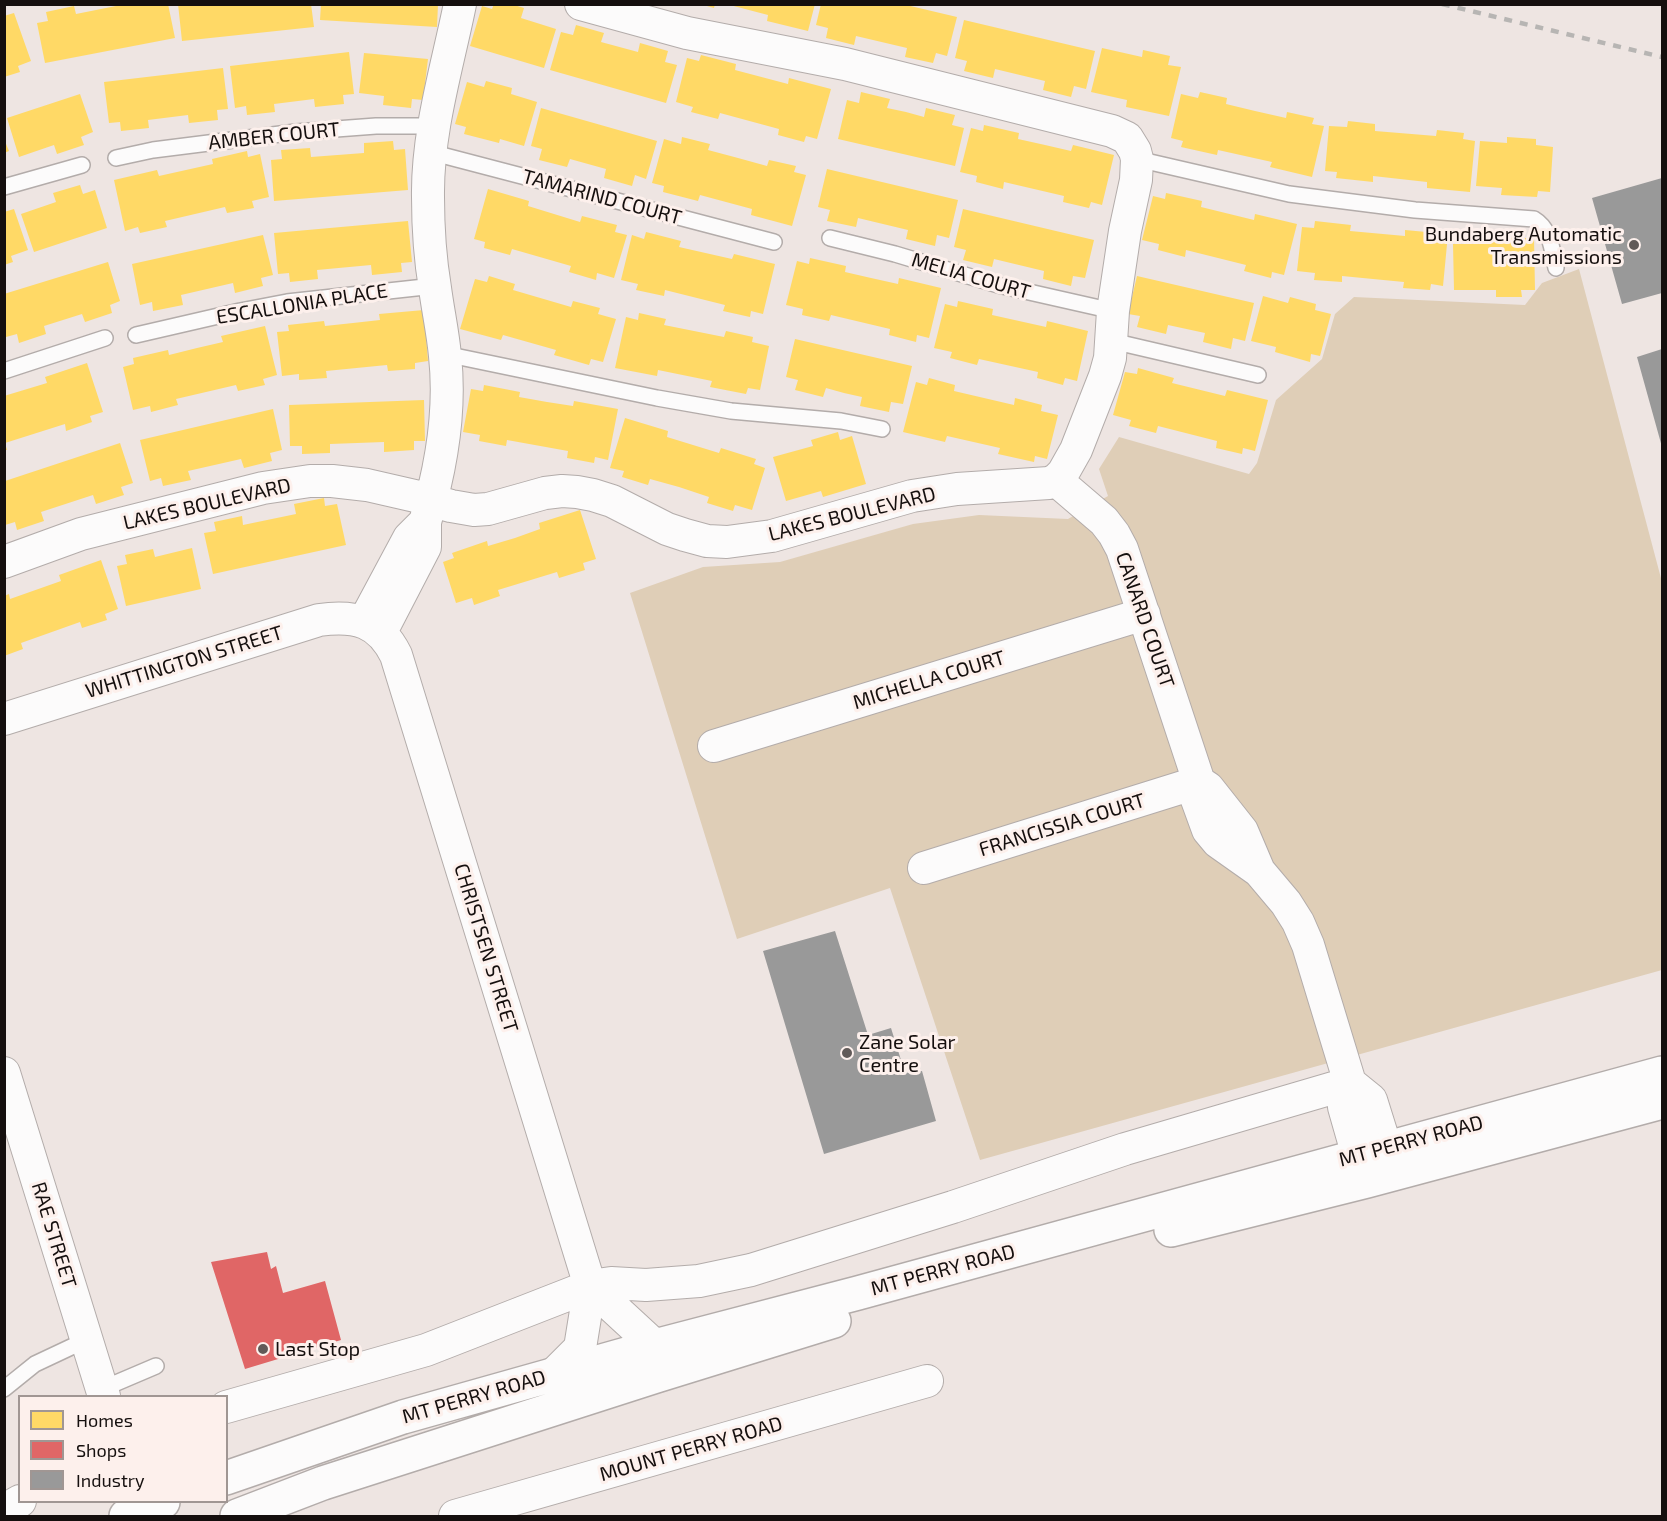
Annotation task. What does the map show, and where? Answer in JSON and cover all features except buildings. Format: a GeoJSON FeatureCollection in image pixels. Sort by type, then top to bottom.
{"type":"FeatureCollection","features":[{"type":"Feature","properties":{"kind":"main road","name":"MT PERRY ROAD"},"geometry":{"type":"LineString","coordinates":[[237,1516],[323,1483],[656,1376],[971,1279],[1376,1165],[1662,1073]]}},
{"type":"Feature","properties":{"kind":"main road","name":"MT PERRY ROAD"},"geometry":{"type":"LineString","coordinates":[[228,1477],[403,1417],[655,1346],[858,1293],[1376,1165],[1662,1102]]}},
{"type":"Feature","properties":{"kind":"street"},"geometry":{"type":"LineString","coordinates":[[372,627],[409,538],[428,512],[442,444],[447,377],[429,243],[428,195],[432,139],[460,4]]}},
{"type":"Feature","properties":{"kind":"street"},"geometry":{"type":"LineString","coordinates":[[581,4],[687,33],[845,64],[1112,131],[1127,138],[1137,159],[1136,180],[1125,231],[1110,358],[1076,450],[1063,473],[1056,480]]}},
{"type":"Feature","properties":{"kind":"street","name":"LAKES BOULEVARD"},"geometry":{"type":"LineString","coordinates":[[4,562],[81,534],[288,483],[332,481],[366,485],[428,512],[451,506],[474,510],[488,509],[545,493],[577,492],[612,501],[667,529],[685,535],[708,541],[727,542],[772,536],[912,496],[957,489],[1049,483],[1056,480]]}},
{"type":"Feature","properties":{"kind":"street","name":"CANARD COURT"},"geometry":{"type":"LineString","coordinates":[[1056,480],[1104,521],[1122,549],[1199,782]]}},
{"type":"Feature","properties":{"kind":"street","name":"MICHELLA COURT"},"geometry":{"type":"LineString","coordinates":[[714,746],[1144,614]]}},
{"type":"Feature","properties":{"kind":"street","name":"WHITTINGTON STREET"},"geometry":{"type":"LineString","coordinates":[[4,719],[319,620],[342,618],[372,627]]}},
{"type":"Feature","properties":{"kind":"street","name":"CHRISTSEN STREET"},"geometry":{"type":"LineString","coordinates":[[372,627],[389,642],[396,655],[590,1286],[580,1348],[553,1375]]}},
{"type":"Feature","properties":{"kind":"street"},"geometry":{"type":"LineString","coordinates":[[1199,782],[1208,788],[1242,831],[1259,872],[1286,903],[1298,922],[1308,945],[1350,1083],[1371,1100],[1376,1165]]}},
{"type":"Feature","properties":{"kind":"street","name":"FRANCISSIA COURT"},"geometry":{"type":"LineString","coordinates":[[924,868],[1199,782]]}},
{"type":"Feature","properties":{"kind":"street","name":"RAE STREET"},"geometry":{"type":"LineString","coordinates":[[4,1073],[103,1393]]}},
{"type":"Feature","properties":{"kind":"street"},"geometry":{"type":"LineString","coordinates":[[228,1406],[426,1350],[590,1286],[611,1283],[646,1285],[699,1281],[751,1270],[963,1204],[1125,1149],[1350,1083]]}},
{"type":"Feature","properties":{"kind":"street"},"geometry":{"type":"LineString","coordinates":[[590,1286],[655,1346]]}},
{"type":"Feature","properties":{"kind":"street","name":"MOUNT PERRY ROAD"},"geometry":{"type":"LineString","coordinates":[[455,1516],[927,1381]]}},
{"type":"Feature","properties":{"kind":"street"},"geometry":{"type":"LineString","coordinates":[[4,1510],[18,1502]]}},
{"type":"Feature","properties":{"kind":"lane","name":"AMBER COURT"},"geometry":{"type":"LineString","coordinates":[[116,158],[153,150],[296,132],[376,126],[432,139]]}},
{"type":"Feature","properties":{"kind":"lane","name":"TAMARIND COURT"},"geometry":{"type":"LineString","coordinates":[[432,139],[774,242]]}},
{"type":"Feature","properties":{"kind":"lane"},"geometry":{"type":"LineString","coordinates":[[1137,159],[1289,194],[1415,210],[1534,219],[1548,234],[1556,268]]}},
{"type":"Feature","properties":{"kind":"lane"},"geometry":{"type":"LineString","coordinates":[[4,187],[82,165]]}},
{"type":"Feature","properties":{"kind":"lane","name":"MELIA COURT"},"geometry":{"type":"LineString","coordinates":[[830,238],[895,254],[998,285],[1258,375]]}},
{"type":"Feature","properties":{"kind":"lane","name":"ESCALLONIA PLACE"},"geometry":{"type":"LineString","coordinates":[[136,335],[288,302],[434,286]]}},
{"type":"Feature","properties":{"kind":"lane"},"geometry":{"type":"LineString","coordinates":[[4,371],[105,338]]}},
{"type":"Feature","properties":{"kind":"lane"},"geometry":{"type":"LineString","coordinates":[[445,354],[731,411],[841,421],[882,429]]}},
{"type":"Feature","properties":{"kind":"lane"},"geometry":{"type":"LineString","coordinates":[[4,1389],[35,1364],[86,1340]]}},
{"type":"Feature","properties":{"kind":"lane"},"geometry":{"type":"LineString","coordinates":[[103,1393],[156,1366]]}},
{"type":"Feature","properties":{"kind":"shaded area"},"geometry":{"type":"Polygon","coordinates":[[[1579,269],[1662,582],[1662,970],[980,1160],[890,888],[737,939],[630,593],[703,567],[780,562],[913,524],[979,515],[1068,519],[1108,496],[1099,469],[1119,437],[1249,474],[1257,463],[1276,400],[1322,359],[1335,314],[1354,297],[1525,305],[1542,283],[1579,269]]]}},
{"type":"Feature","properties":{"kind":"railway"},"geometry":{"type":"LineString","coordinates":[[1442,4],[1662,57]]}},
{"type":"Feature","properties":{"kind":"place","name":"Bundaberg Automatic Transmissions"},"geometry":{"type":"Point","coordinates":[1634,245]}},
{"type":"Feature","properties":{"kind":"place","name":"Zane Solar Centre"},"geometry":{"type":"Point","coordinates":[847,1053]}},
{"type":"Feature","properties":{"kind":"place","name":"Last Stop"},"geometry":{"type":"Point","coordinates":[263,1349]}}]}
